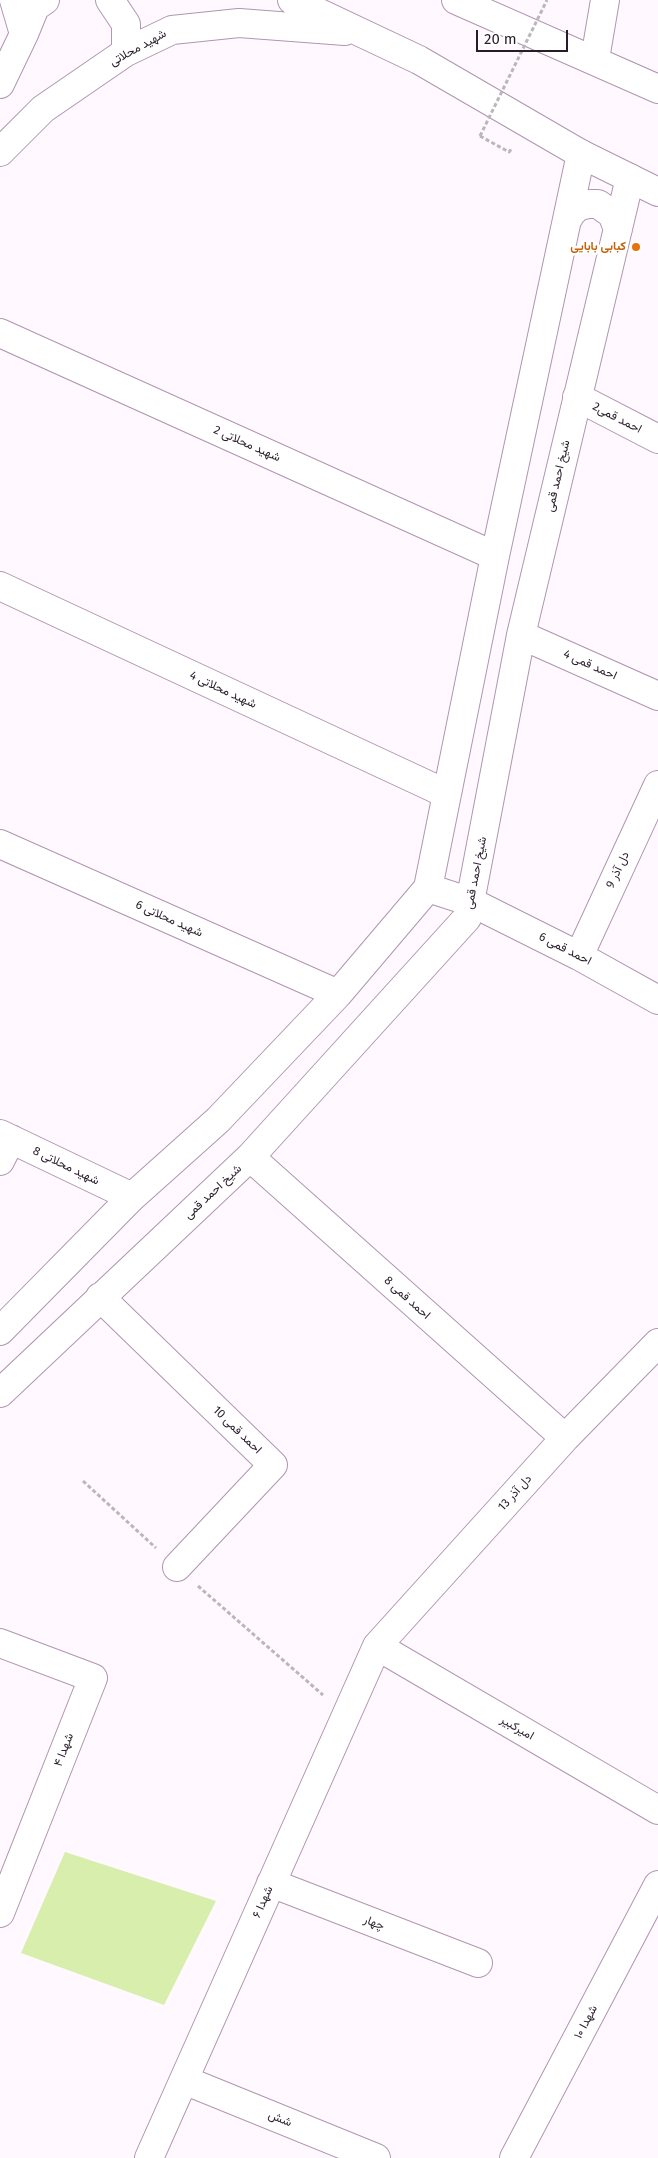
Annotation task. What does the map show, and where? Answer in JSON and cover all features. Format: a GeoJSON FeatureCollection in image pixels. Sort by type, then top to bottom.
{"type":"FeatureCollection","features":[{"type":"Feature","properties":{"kind":"street"},"geometry":{"type":"LineString","coordinates":[[14,0],[24,34]]}},
{"type":"Feature","properties":{"kind":"street"},"geometry":{"type":"LineString","coordinates":[[0,84],[35,7],[45,0]]}},
{"type":"Feature","properties":{"kind":"street"},"geometry":{"type":"LineString","coordinates":[[110,0],[126,24],[126,52]]}},
{"type":"Feature","properties":{"kind":"street"},"geometry":{"type":"LineString","coordinates":[[292,0],[366,33],[419,60],[581,154],[658,192]]}},
{"type":"Feature","properties":{"kind":"street"},"geometry":{"type":"LineString","coordinates":[[456,0],[595,59],[658,89]]}},
{"type":"Feature","properties":{"kind":"street"},"geometry":{"type":"LineString","coordinates":[[595,59],[605,0]]}},
{"type":"Feature","properties":{"kind":"street","name":"شهید محلاتی"},"geometry":{"type":"LineString","coordinates":[[0,152],[43,109],[126,52],[172,30],[239,23],[366,33]]}},
{"type":"Feature","properties":{"kind":"street"},"geometry":{"type":"LineString","coordinates":[[0,1331],[132,1198],[218,1120],[338,994],[428,888],[495,556],[581,154]]}},
{"type":"Feature","properties":{"kind":"street","name":"شیخ احمد قمی"},"geometry":{"type":"LineString","coordinates":[[0,1393],[250,1157],[467,918],[521,635],[630,178]]}},
{"type":"Feature","properties":{"kind":"street"},"geometry":{"type":"LineString","coordinates":[[567,220],[579,206],[598,204],[612,214],[618,229]]}},
{"type":"Feature","properties":{"kind":"street","name":"شهید محلاتی 2"},"geometry":{"type":"LineString","coordinates":[[0,333],[495,556]]}},
{"type":"Feature","properties":{"kind":"street","name":"احمد قمی2"},"geometry":{"type":"LineString","coordinates":[[577,397],[658,439]]}},
{"type":"Feature","properties":{"kind":"street","name":"شهید محلاتی 4"},"geometry":{"type":"LineString","coordinates":[[0,586],[447,794]]}},
{"type":"Feature","properties":{"kind":"street","name":"احمد قمی 4"},"geometry":{"type":"LineString","coordinates":[[521,635],[658,696]]}},
{"type":"Feature","properties":{"kind":"street","name":"دل آذر 9"},"geometry":{"type":"LineString","coordinates":[[579,956],[658,785]]}},
{"type":"Feature","properties":{"kind":"street","name":"شهید محلاتی 6"},"geometry":{"type":"LineString","coordinates":[[0,844],[338,994]]}},
{"type":"Feature","properties":{"kind":"street","name":"احمد قمی 6"},"geometry":{"type":"LineString","coordinates":[[428,888],[471,902],[579,956],[658,1000]]}},
{"type":"Feature","properties":{"kind":"street","name":"شهید محلاتی 8"},"geometry":{"type":"LineString","coordinates":[[4,1144],[132,1198]]}},
{"type":"Feature","properties":{"kind":"street","name":"احمد قمی 8"},"geometry":{"type":"LineString","coordinates":[[250,1157],[565,1438]]}},
{"type":"Feature","properties":{"kind":"street","name":"احمد قمی 10"},"geometry":{"type":"LineString","coordinates":[[100,1297],[273,1465],[177,1568]]}},
{"type":"Feature","properties":{"kind":"street","name":"دل آذر 13"},"geometry":{"type":"LineString","coordinates":[[377,1646],[565,1438],[658,1343]]}},
{"type":"Feature","properties":{"kind":"street","name":"شهدا ۴"},"geometry":{"type":"LineString","coordinates":[[0,1643],[93,1678],[0,1913]]}},
{"type":"Feature","properties":{"kind":"street","name":"شهدا ۶"},"geometry":{"type":"LineString","coordinates":[[149,2158],[377,1646]]}},
{"type":"Feature","properties":{"kind":"street","name":"امیرکبیر"},"geometry":{"type":"LineString","coordinates":[[377,1646],[658,1810]]}},
{"type":"Feature","properties":{"kind":"street","name":"چهار"},"geometry":{"type":"LineString","coordinates":[[271,1884],[478,1963]]}},
{"type":"Feature","properties":{"kind":"street","name":"شهدا ۱۰"},"geometry":{"type":"LineString","coordinates":[[514,2158],[658,1885]]}},
{"type":"Feature","properties":{"kind":"street","name":"شش"},"geometry":{"type":"LineString","coordinates":[[184,2080],[376,2158]]}},
{"type":"Feature","properties":{"kind":"path"},"geometry":{"type":"LineString","coordinates":[[509,152],[480,136],[548,0]]}},
{"type":"Feature","properties":{"kind":"path"},"geometry":{"type":"LineString","coordinates":[[83,1481],[177,1568],[346,1716]]}},
{"type":"Feature","properties":{"kind":"green space"},"geometry":{"type":"Polygon","coordinates":[[[65,1852],[216,1901],[164,2005],[21,1953],[65,1852]]]}},
{"type":"Feature","properties":{"kind":"place","name":"کبابی بابایی"},"geometry":{"type":"Point","coordinates":[636,247]}}]}
